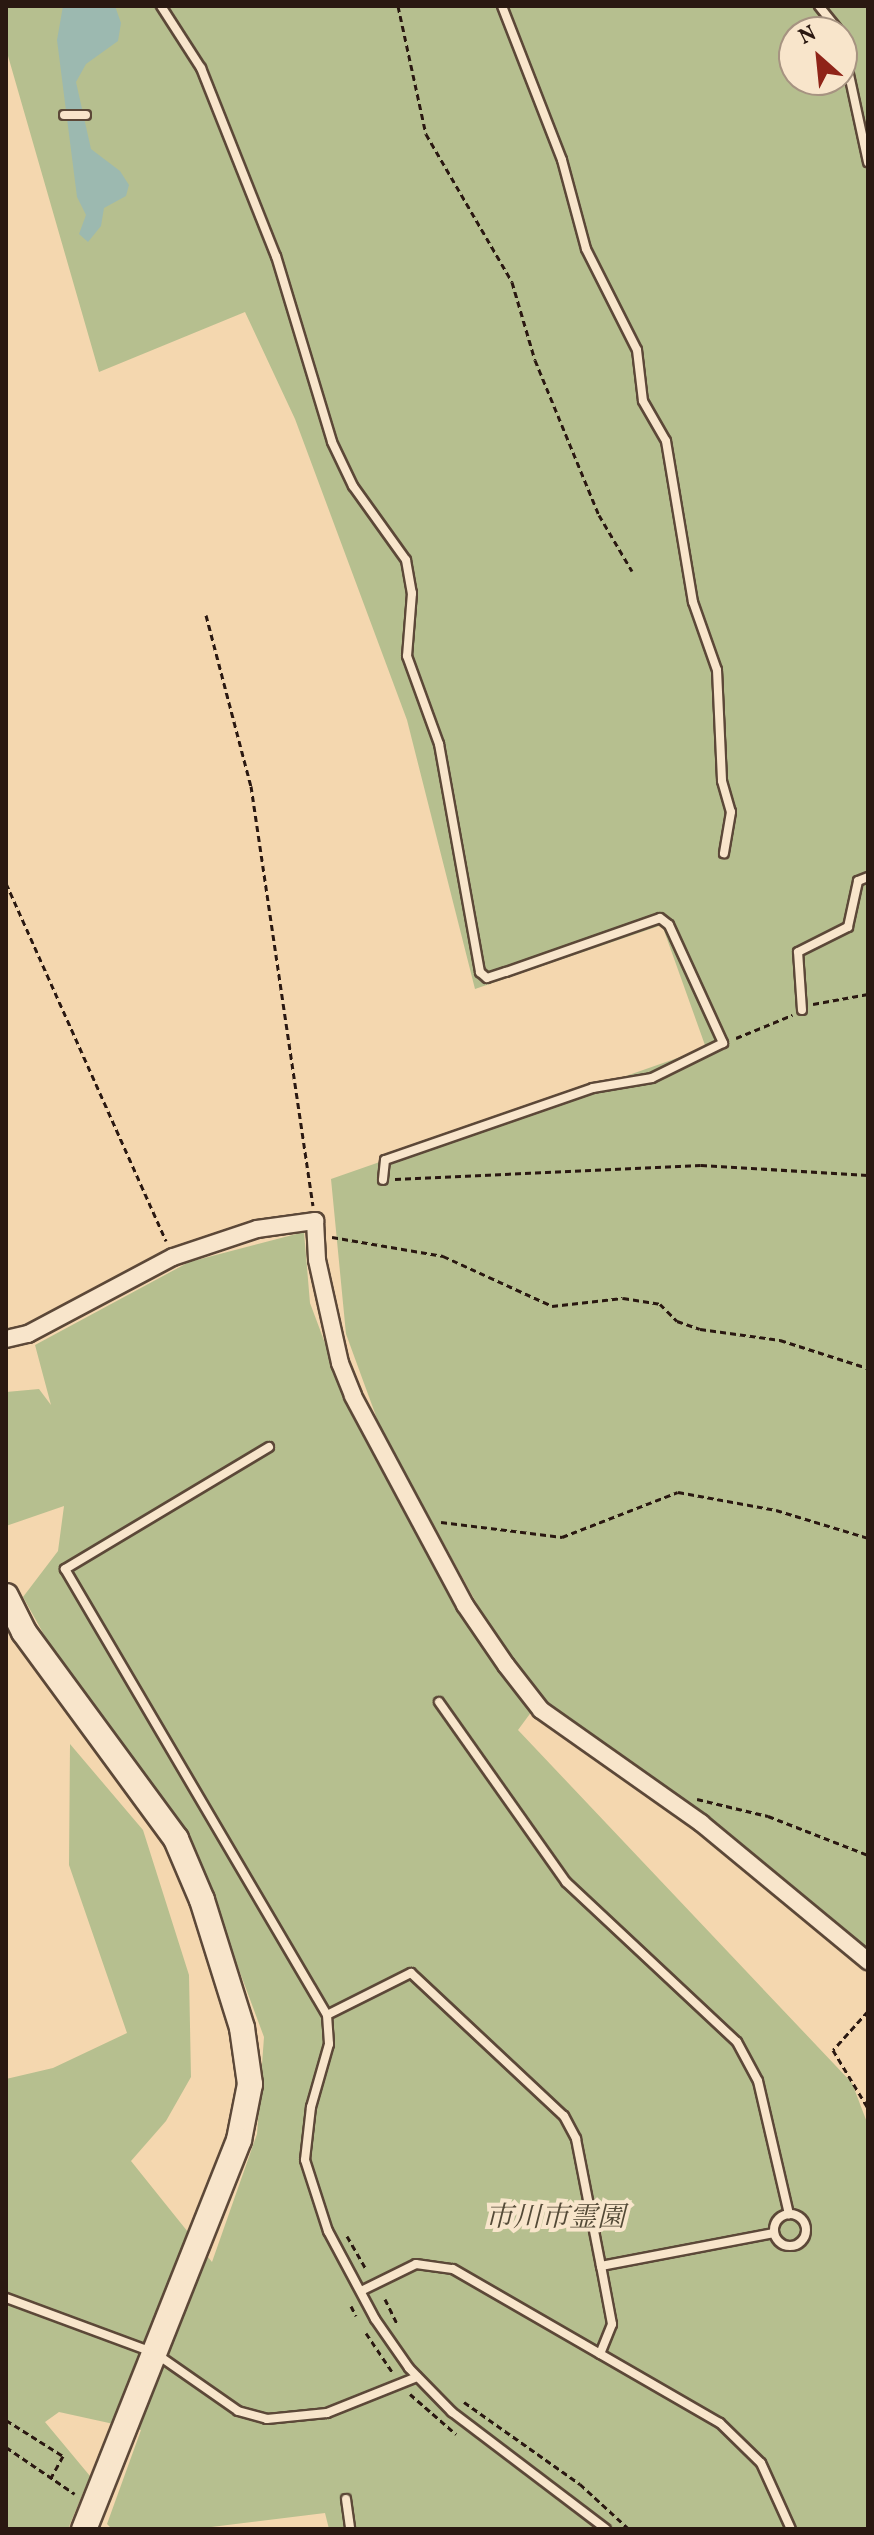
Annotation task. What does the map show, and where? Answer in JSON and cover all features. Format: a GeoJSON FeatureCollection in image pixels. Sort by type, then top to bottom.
{"type":"FeatureCollection","features":[{"type":"Feature","properties":{"kind":"street"},"geometry":{"type":"LineString","coordinates":[[6,1339],[28,1334],[173,1257],[257,1229],[316,1227],[340,1363],[377,1449],[465,1605],[541,1710],[701,1823],[868,1961]]}},
{"type":"Feature","properties":{"kind":"street"},"geometry":{"type":"LineString","coordinates":[[6,1596],[38,1652],[176,1839],[202,1900],[242,2028],[250,2084],[239,2140],[87,2517]]}},
{"type":"Feature","properties":{"kind":"lane"},"geometry":{"type":"LineString","coordinates":[[161,6],[216,104],[284,280],[310,383],[343,467],[406,560],[412,593],[407,656],[439,744],[480,972],[487,978],[660,918],[669,925],[723,1043],[652,1078],[593,1088],[385,1160],[383,1180]]}},
{"type":"Feature","properties":{"kind":"lane"},"geometry":{"type":"LineString","coordinates":[[502,6],[562,160],[586,249],[637,350],[643,401],[666,441],[693,602],[717,670],[722,781],[731,821],[724,853]]}},
{"type":"Feature","properties":{"kind":"lane"},"geometry":{"type":"LineString","coordinates":[[854,96],[868,162]]}},
{"type":"Feature","properties":{"kind":"lane"},"geometry":{"type":"LineString","coordinates":[[64,115],[86,115]]}},
{"type":"Feature","properties":{"kind":"lane"},"geometry":{"type":"LineString","coordinates":[[802,1010],[798,952],[848,927],[858,881],[868,877]]}},
{"type":"Feature","properties":{"kind":"lane"},"geometry":{"type":"LineString","coordinates":[[269,1447],[65,1569],[327,2015],[329,2044],[311,2107],[305,2160],[328,2231],[361,2291],[417,2377],[452,2412],[606,2529]]}},
{"type":"Feature","properties":{"kind":"lane"},"geometry":{"type":"LineString","coordinates":[[439,1702],[566,1882],[737,2042],[758,2081],[789,2214],[804,2222],[803,2240],[786,2245],[774,2233]]}},
{"type":"Feature","properties":{"kind":"lane"},"geometry":{"type":"LineString","coordinates":[[327,2015],[411,1973],[564,2116],[576,2139],[612,2324],[600,2354]]}},
{"type":"Feature","properties":{"kind":"lane"},"geometry":{"type":"LineString","coordinates":[[774,2233],[777,2220],[789,2214]]}},
{"type":"Feature","properties":{"kind":"lane"},"geometry":{"type":"LineString","coordinates":[[601,2266],[774,2233]]}},
{"type":"Feature","properties":{"kind":"lane"},"geometry":{"type":"LineString","coordinates":[[361,2291],[416,2264],[440,2265],[720,2423],[744,2443],[769,2475],[791,2529]]}},
{"type":"Feature","properties":{"kind":"lane"},"geometry":{"type":"LineString","coordinates":[[6,2298],[155,2353],[238,2411],[267,2419],[327,2413],[417,2377]]}},
{"type":"Feature","properties":{"kind":"lane"},"geometry":{"type":"LineString","coordinates":[[346,2499],[350,2529]]}},
{"type":"Feature","properties":{"kind":"path"},"geometry":{"type":"LineString","coordinates":[[398,6],[426,134],[512,282],[535,360],[599,515],[632,571]]}},
{"type":"Feature","properties":{"kind":"path"},"geometry":{"type":"LineString","coordinates":[[206,615],[251,786],[316,1227],[443,1256],[552,1306],[623,1298],[660,1304],[677,1321],[700,1329],[780,1340],[868,1368]]}},
{"type":"Feature","properties":{"kind":"path"},"geometry":{"type":"LineString","coordinates":[[6,883],[173,1257]]}},
{"type":"Feature","properties":{"kind":"path"},"geometry":{"type":"LineString","coordinates":[[383,1180],[643,1165],[749,1165],[868,1175]]}},
{"type":"Feature","properties":{"kind":"path"},"geometry":{"type":"LineString","coordinates":[[417,1520],[562,1537],[678,1492],[776,1510],[868,1538]]}},
{"type":"Feature","properties":{"kind":"path"},"geometry":{"type":"LineString","coordinates":[[695,1798],[768,1816],[868,1855]]}},
{"type":"Feature","properties":{"kind":"path"},"geometry":{"type":"LineString","coordinates":[[868,2011],[833,2050],[868,2108]]}},
{"type":"Feature","properties":{"kind":"path"},"geometry":{"type":"LineString","coordinates":[[347,2236],[366,2269]]}},
{"type":"Feature","properties":{"kind":"path"},"geometry":{"type":"LineString","coordinates":[[385,2299],[399,2328]]}},
{"type":"Feature","properties":{"kind":"path"},"geometry":{"type":"LineString","coordinates":[[351,2306],[395,2376]]}},
{"type":"Feature","properties":{"kind":"path"},"geometry":{"type":"LineString","coordinates":[[405,2395],[412,2395],[466,2441]]}},
{"type":"Feature","properties":{"kind":"path"},"geometry":{"type":"LineString","coordinates":[[455,2395],[580,2484],[629,2529]]}},
{"type":"Feature","properties":{"kind":"path"},"geometry":{"type":"LineString","coordinates":[[6,2420],[63,2456],[51,2478]]}},
{"type":"Feature","properties":{"kind":"path"},"geometry":{"type":"LineString","coordinates":[[6,2447],[51,2478],[87,2517]]}},
{"type":"Feature","properties":{"kind":"green space"},"geometry":{"type":"Polygon","coordinates":[[[6,6],[868,6],[868,1949],[547,1706],[494,1635],[380,1427],[346,1334],[331,1179],[706,1048],[662,925],[475,989],[407,720],[295,419],[245,312],[99,372],[6,49],[6,6]]]}},
{"type":"Feature","properties":{"kind":"green space","name":"市川市霊園"},"geometry":{"type":"Polygon","coordinates":[[[304,1232],[310,1303],[350,1410],[452,1594],[532,1711],[518,1730],[852,2083],[868,2125],[868,2529],[329,2529],[325,2513],[195,2529],[112,2529],[107,2524],[141,2430],[59,2412],[45,2422],[90,2476],[68,2529],[6,2529],[6,2079],[53,2068],[127,2033],[69,1865],[70,1744],[143,1830],[189,1975],[191,2077],[166,2121],[131,2161],[212,2262],[257,2134],[264,2037],[191,1841],[52,1649],[23,1597],[58,1551],[64,1506],[6,1526],[6,1392],[39,1389],[51,1405],[35,1345],[189,1262],[304,1232]]]}},
{"type":"Feature","properties":{"kind":"water"},"geometry":{"type":"Polygon","coordinates":[[[63,6],[115,6],[121,23],[118,41],[86,64],[76,82],[91,149],[120,171],[129,185],[126,196],[104,208],[101,226],[88,242],[79,234],[86,215],[77,197],[57,40],[63,6]]]}}]}
